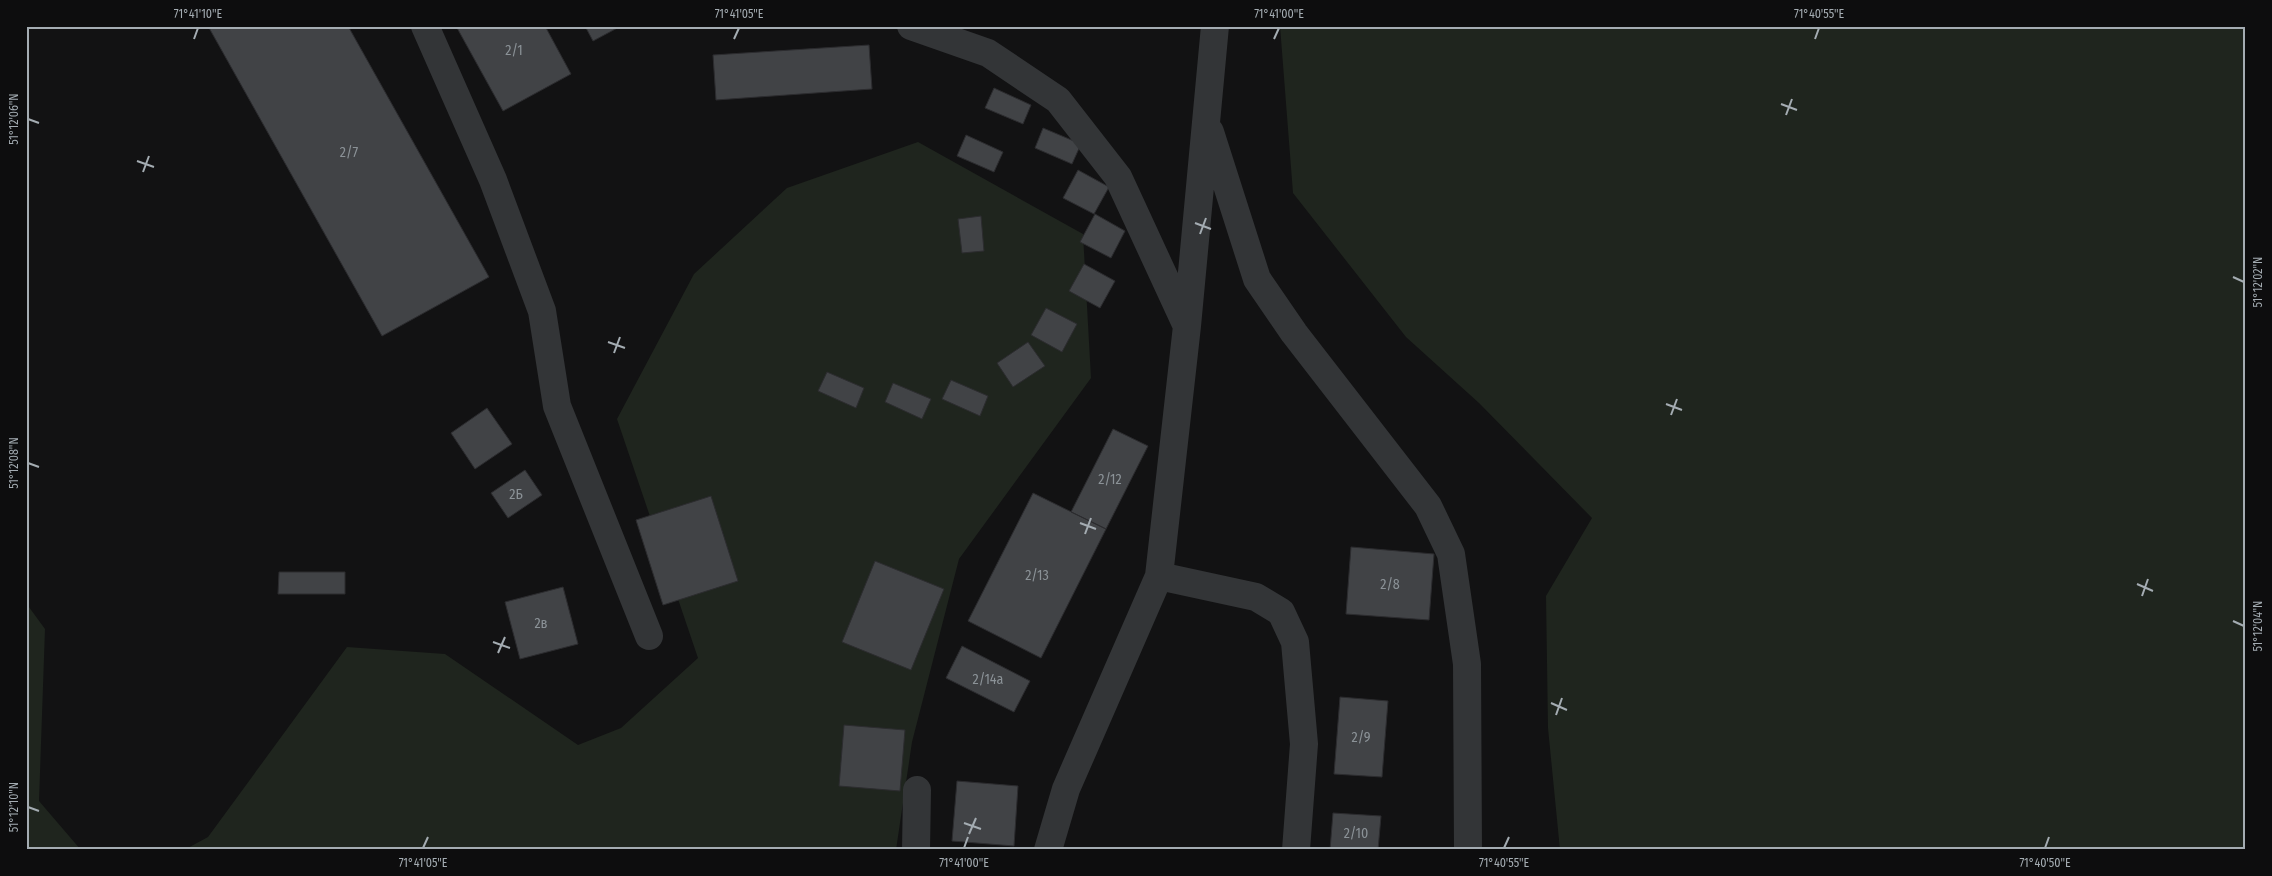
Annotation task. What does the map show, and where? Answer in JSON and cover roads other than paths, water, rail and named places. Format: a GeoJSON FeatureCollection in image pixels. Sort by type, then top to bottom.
{"type":"FeatureCollection","features":[{"type":"Feature","properties":{"kind":"lane"},"geometry":{"type":"LineString","coordinates":[[425,26],[493,180],[542,311],[557,406],[649,636]]}},
{"type":"Feature","properties":{"kind":"lane"},"geometry":{"type":"LineString","coordinates":[[911,26],[988,53],[1058,100],[1118,177],[1187,326]]}},
{"type":"Feature","properties":{"kind":"lane"},"geometry":{"type":"LineString","coordinates":[[1048,850],[1066,789],[1159,576],[1187,326],[1215,26]]}},
{"type":"Feature","properties":{"kind":"lane"},"geometry":{"type":"LineString","coordinates":[[1206,121],[1257,280],[1294,333],[1428,506],[1451,554],[1467,664],[1468,850]]}},
{"type":"Feature","properties":{"kind":"lane"},"geometry":{"type":"LineString","coordinates":[[1159,576],[1256,597],[1281,612],[1295,642],[1304,744],[1296,850]]}},
{"type":"Feature","properties":{"kind":"lane"},"geometry":{"type":"LineString","coordinates":[[916,790],[916,850]]}}]}
